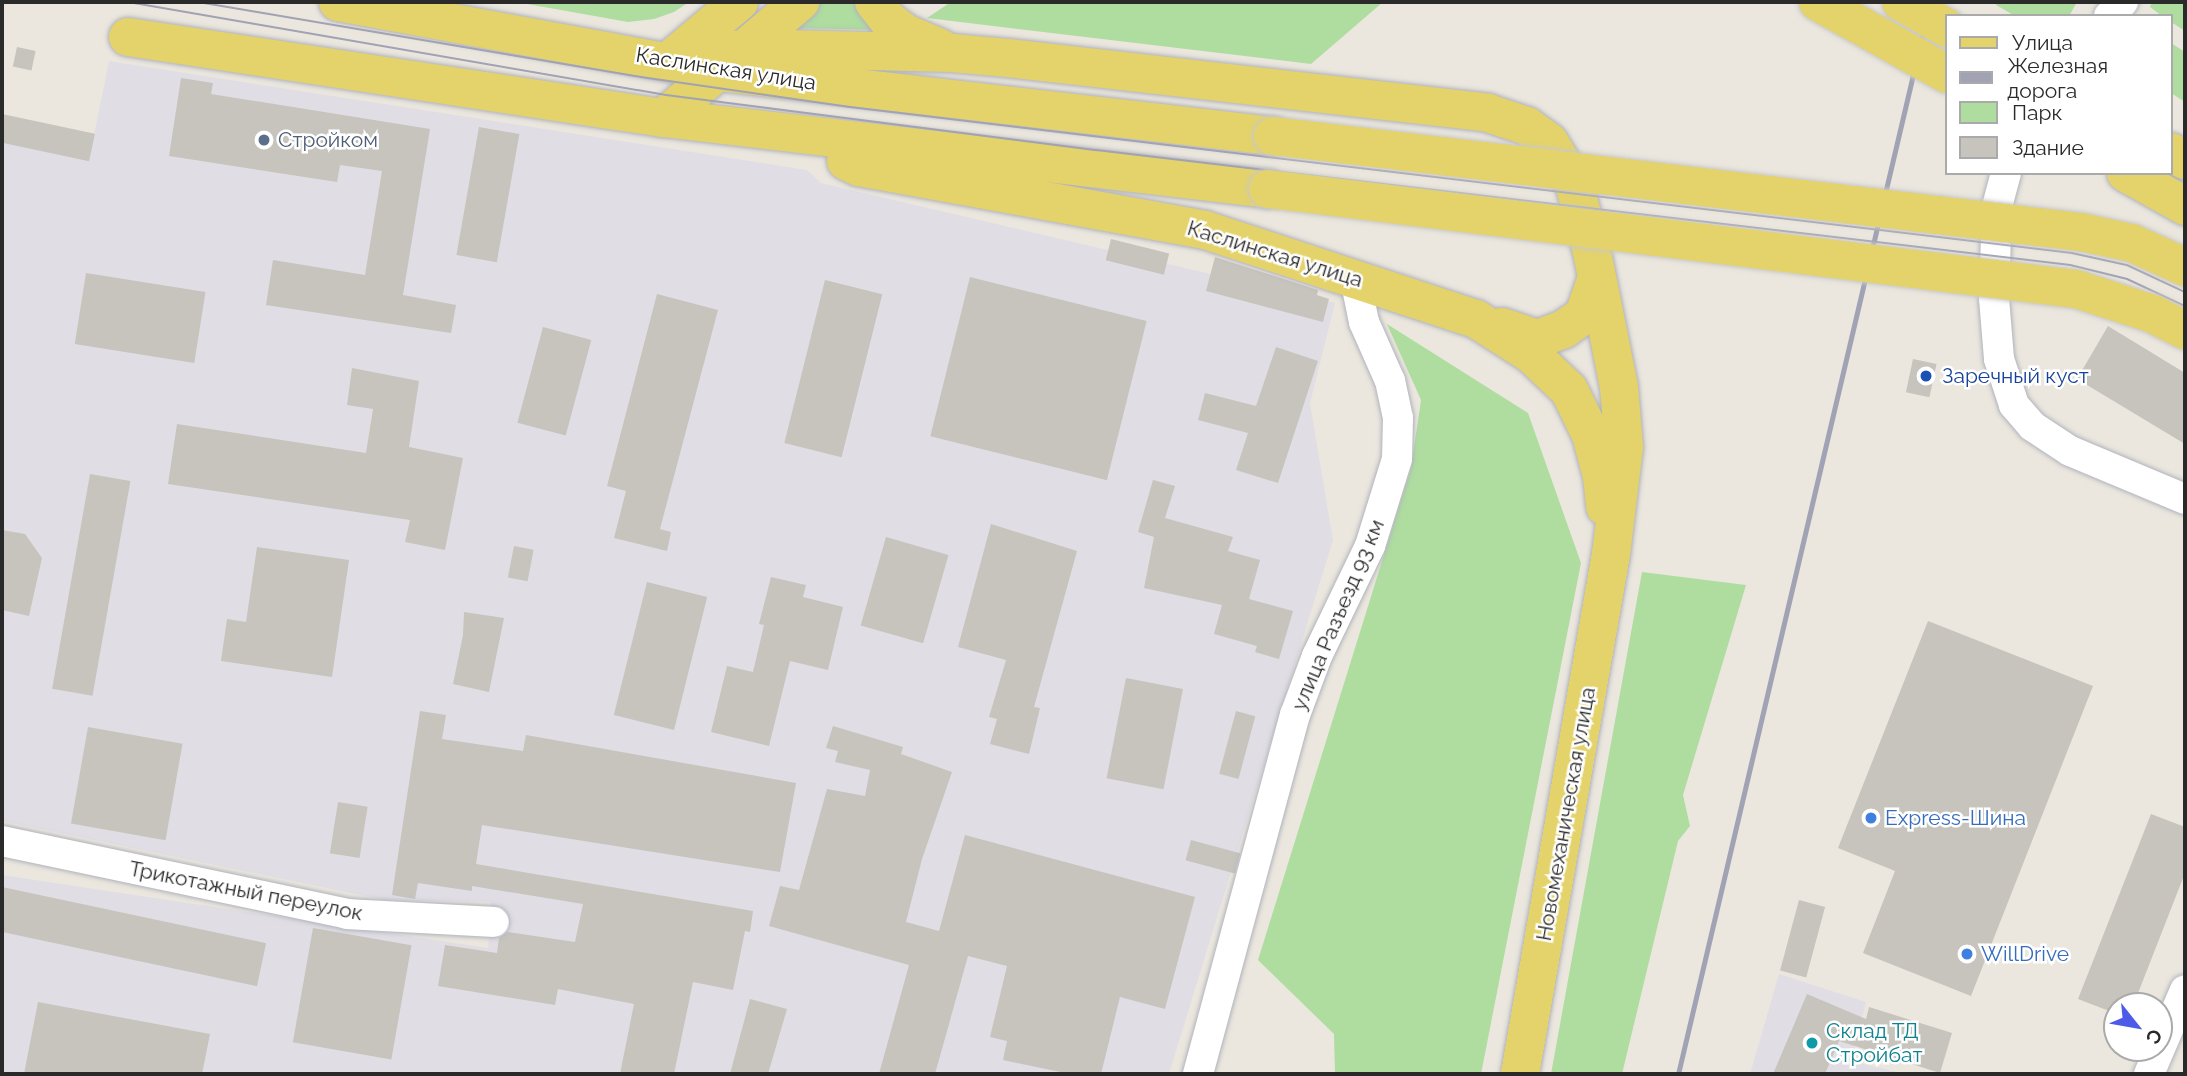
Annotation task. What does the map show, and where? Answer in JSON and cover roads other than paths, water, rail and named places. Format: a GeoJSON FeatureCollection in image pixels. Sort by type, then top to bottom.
{"type":"FeatureCollection","features":[{"type":"Feature","properties":{"kind":"main road","name":"Каслинская улица"},"geometry":{"type":"LineString","coordinates":[[338,2],[670,61],[733,60],[1115,120],[1273,136],[2081,232],[2132,243],[2185,267]]}},
{"type":"Feature","properties":{"kind":"main road"},"geometry":{"type":"LineString","coordinates":[[663,118],[670,61],[739,2]]}},
{"type":"Feature","properties":{"kind":"main road"},"geometry":{"type":"LineString","coordinates":[[663,118],[800,2]]}},
{"type":"Feature","properties":{"kind":"main road"},"geometry":{"type":"LineString","coordinates":[[874,2],[888,20],[905,33],[952,53]]}},
{"type":"Feature","properties":{"kind":"main road"},"geometry":{"type":"LineString","coordinates":[[1818,2],[1946,73]]}},
{"type":"Feature","properties":{"kind":"main road"},"geometry":{"type":"LineString","coordinates":[[1901,2],[1946,26]]}},
{"type":"Feature","properties":{"kind":"main road"},"geometry":{"type":"LineString","coordinates":[[128,37],[601,110],[793,135],[1268,189],[2076,289],[2125,304],[2185,330]]}},
{"type":"Feature","properties":{"kind":"main road"},"geometry":{"type":"LineString","coordinates":[[733,60],[952,53],[1207,79],[1488,113],[1527,126],[1549,142],[1574,183],[1619,387],[1624,446],[1611,554]]}},
{"type":"Feature","properties":{"kind":"main road","name":"Каслинская улица"},"geometry":{"type":"LineString","coordinates":[[793,135],[859,167],[1205,230],[1476,319],[1531,354],[1569,390],[1591,435],[1602,476],[1611,554]]}},
{"type":"Feature","properties":{"kind":"main road"},"geometry":{"type":"LineString","coordinates":[[2130,175],[2185,206]]}},
{"type":"Feature","properties":{"kind":"main road"},"geometry":{"type":"LineString","coordinates":[[1476,319],[1537,339],[1564,329],[1584,315],[1597,278]]}},
{"type":"Feature","properties":{"kind":"main road","name":"Новомеханическая улица"},"geometry":{"type":"LineString","coordinates":[[1520,1074],[1611,554]]}},
{"type":"Feature","properties":{"kind":"street"},"geometry":{"type":"LineString","coordinates":[[2019,175],[2003,184],[1995,252],[1995,333],[2004,383],[2014,404],[2032,426],[2070,451],[2185,499]]}},
{"type":"Feature","properties":{"kind":"street","name":"улица Разъезд 93 км"},"geometry":{"type":"LineString","coordinates":[[1198,1074],[1296,715],[1317,656],[1370,547],[1397,459],[1398,418],[1391,381],[1364,322],[1354,278]]}},
{"type":"Feature","properties":{"kind":"street","name":"Трикотажный переулок"},"geometry":{"type":"LineString","coordinates":[[2,841],[347,914],[494,922]]}},
{"type":"Feature","properties":{"kind":"street"},"geometry":{"type":"LineString","coordinates":[[2149,1074],[2185,990]]}},
{"type":"Feature","properties":{"kind":"tram line"},"geometry":{"type":"LineString","coordinates":[[128,2],[666,95],[1096,150],[2070,265],[2127,279],[2185,306]]}},
{"type":"Feature","properties":{"kind":"tram line"},"geometry":{"type":"LineString","coordinates":[[198,2],[641,77],[850,107],[2072,253],[2127,265],[2185,292]]}},
{"type":"Feature","properties":{"kind":"railway"},"geometry":{"type":"LineString","coordinates":[[1678,1074],[1930,2]]}},
{"type":"Feature","properties":{"kind":"place","name":"Стройком"},"geometry":{"type":"Point","coordinates":[264,140]}},
{"type":"Feature","properties":{"kind":"place","name":"Заречный куст"},"geometry":{"type":"Point","coordinates":[1926,376]}},
{"type":"Feature","properties":{"kind":"place","name":"Express-Шина"},"geometry":{"type":"Point","coordinates":[1871,818]}},
{"type":"Feature","properties":{"kind":"place","name":"WillDrive"},"geometry":{"type":"Point","coordinates":[1967,954]}},
{"type":"Feature","properties":{"kind":"place","name":"Склад ТД Стройбат"},"geometry":{"type":"Point","coordinates":[1812,1043]}}]}
